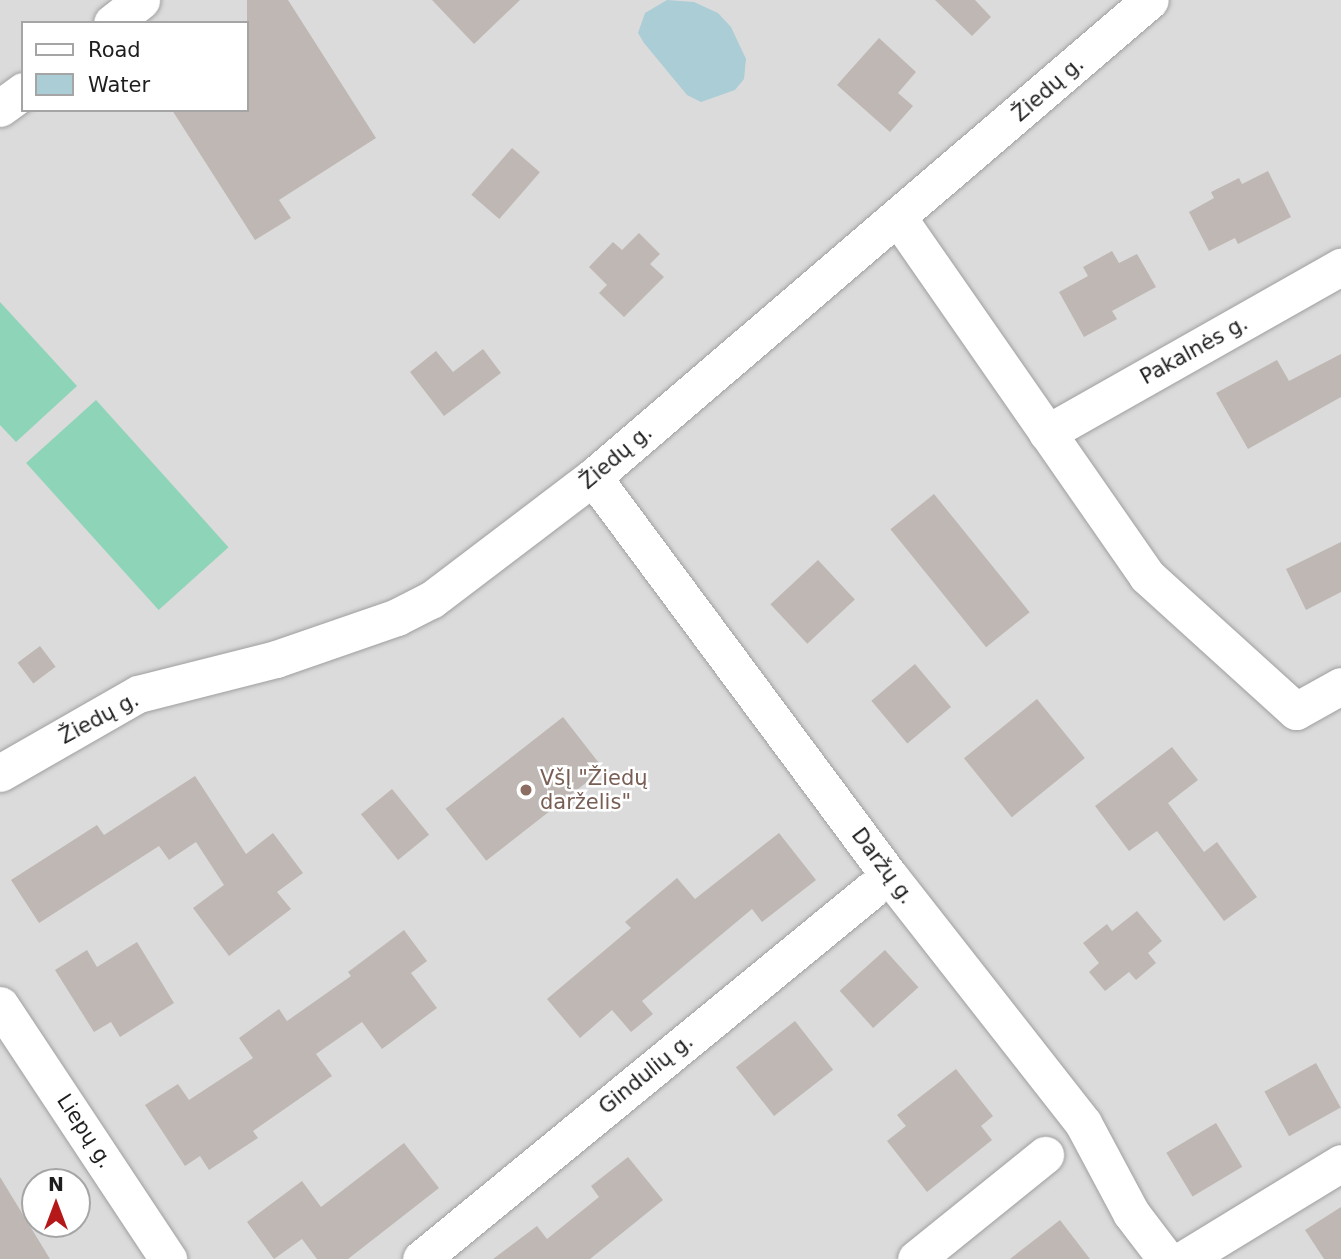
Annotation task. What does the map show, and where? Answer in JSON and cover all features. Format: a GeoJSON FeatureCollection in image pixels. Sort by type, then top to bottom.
{"type":"FeatureCollection","features":[{"type":"Feature","properties":{"kind":"street"},"geometry":{"type":"LineString","coordinates":[[114,21],[141,0]]}},
{"type":"Feature","properties":{"kind":"street","name":"Žiedų g."},"geometry":{"type":"LineString","coordinates":[[0,773],[138,694],[276,659],[397,617],[431,600],[593,477],[898,219],[1150,0]]}},
{"type":"Feature","properties":{"kind":"street"},"geometry":{"type":"LineString","coordinates":[[0,108],[21,92]]}},
{"type":"Feature","properties":{"kind":"street"},"geometry":{"type":"LineString","coordinates":[[898,219],[1147,576],[1296,711],[1341,686]]}},
{"type":"Feature","properties":{"kind":"street","name":"Pakalnės g."},"geometry":{"type":"LineString","coordinates":[[1047,433],[1341,267]]}},
{"type":"Feature","properties":{"kind":"street","name":"Daržų g."},"geometry":{"type":"LineString","coordinates":[[593,477],[891,878],[1083,1123],[1130,1213],[1166,1259]]}},
{"type":"Feature","properties":{"kind":"street","name":"Gindulių g."},"geometry":{"type":"LineString","coordinates":[[421,1259],[871,890]]}},
{"type":"Feature","properties":{"kind":"street","name":"Liepų g."},"geometry":{"type":"LineString","coordinates":[[0,1005],[168,1259]]}},
{"type":"Feature","properties":{"kind":"street"},"geometry":{"type":"LineString","coordinates":[[916,1259],[1045,1155]]}},
{"type":"Feature","properties":{"kind":"street"},"geometry":{"type":"LineString","coordinates":[[1184,1259],[1341,1163]]}},
{"type":"Feature","properties":{"kind":"shaded area"},"geometry":{"type":"Polygon","coordinates":[[[0,0],[1341,0],[1341,1259],[0,1259],[0,0]]]}},
{"type":"Feature","properties":{"kind":"green space"},"geometry":{"type":"Polygon","coordinates":[[[0,302],[77,386],[16,442],[0,425],[0,302]]]}},
{"type":"Feature","properties":{"kind":"green space"},"geometry":{"type":"Polygon","coordinates":[[[96,400],[228,547],[159,610],[26,463],[96,400]]]}},
{"type":"Feature","properties":{"kind":"water"},"geometry":{"type":"Polygon","coordinates":[[[667,0],[694,2],[718,13],[731,27],[746,59],[744,79],[735,90],[701,102],[687,95],[644,43],[638,33],[645,13],[667,0]]]}},
{"type":"Feature","properties":{"kind":"building"},"geometry":{"type":"Polygon","coordinates":[[[247,0],[288,0],[376,138],[279,200],[291,218],[255,240],[173,112],[248,112],[247,0]]]}},
{"type":"Feature","properties":{"kind":"building"},"geometry":{"type":"Polygon","coordinates":[[[432,0],[520,0],[474,44],[432,0]]]}},
{"type":"Feature","properties":{"kind":"building"},"geometry":{"type":"Polygon","coordinates":[[[935,0],[975,0],[991,17],[972,36],[935,0]]]}},
{"type":"Feature","properties":{"kind":"building"},"geometry":{"type":"Polygon","coordinates":[[[879,38],[916,72],[898,93],[913,106],[890,132],[837,85],[879,38]]]}},
{"type":"Feature","properties":{"kind":"building"},"geometry":{"type":"Polygon","coordinates":[[[512,148],[540,172],[499,219],[471,195],[512,148]]]}},
{"type":"Feature","properties":{"kind":"building"},"geometry":{"type":"Polygon","coordinates":[[[1268,171],[1291,217],[1238,244],[1235,238],[1209,251],[1189,212],[1214,198],[1211,192],[1239,178],[1242,184],[1268,171]]]}},
{"type":"Feature","properties":{"kind":"building"},"geometry":{"type":"Polygon","coordinates":[[[639,233],[660,254],[650,264],[664,277],[624,317],[599,293],[607,285],[589,267],[613,242],[622,250],[639,233]]]}},
{"type":"Feature","properties":{"kind":"building"},"geometry":{"type":"Polygon","coordinates":[[[1112,251],[1119,263],[1137,254],[1156,287],[1112,311],[1117,319],[1084,337],[1059,292],[1088,276],[1083,267],[1112,251]]]}},
{"type":"Feature","properties":{"kind":"building"},"geometry":{"type":"Polygon","coordinates":[[[483,349],[501,373],[444,416],[410,372],[436,351],[453,372],[483,349]]]}},
{"type":"Feature","properties":{"kind":"building"},"geometry":{"type":"Polygon","coordinates":[[[1341,354],[1341,397],[1248,449],[1216,393],[1277,360],[1289,381],[1341,354]]]}},
{"type":"Feature","properties":{"kind":"building"},"geometry":{"type":"Polygon","coordinates":[[[934,494],[1030,612],[986,647],[890,529],[934,494]]]}},
{"type":"Feature","properties":{"kind":"building"},"geometry":{"type":"Polygon","coordinates":[[[1341,542],[1341,592],[1306,610],[1286,569],[1341,542]]]}},
{"type":"Feature","properties":{"kind":"building"},"geometry":{"type":"Polygon","coordinates":[[[818,560],[855,599],[807,644],[770,604],[818,560]]]}},
{"type":"Feature","properties":{"kind":"building"},"geometry":{"type":"Polygon","coordinates":[[[40,646],[56,667],[33,684],[18,663],[40,646]]]}},
{"type":"Feature","properties":{"kind":"building"},"geometry":{"type":"Polygon","coordinates":[[[915,664],[951,707],[907,744],[871,701],[915,664]]]}},
{"type":"Feature","properties":{"kind":"building"},"geometry":{"type":"Polygon","coordinates":[[[1037,699],[1085,758],[1012,817],[964,758],[1037,699]]]}},
{"type":"Feature","properties":{"kind":"building","name":"VšĮ \"Žiedų darželis\""},"geometry":{"type":"Polygon","coordinates":[[[563,717],[604,769],[486,861],[446,809],[563,717]]]}},
{"type":"Feature","properties":{"kind":"building"},"geometry":{"type":"Polygon","coordinates":[[[1172,747],[1198,780],[1168,803],[1204,852],[1217,842],[1257,897],[1224,921],[1157,831],[1129,851],[1095,806],[1172,747]]]}},
{"type":"Feature","properties":{"kind":"building"},"geometry":{"type":"Polygon","coordinates":[[[195,776],[246,854],[273,833],[303,873],[277,892],[291,909],[229,956],[193,908],[224,885],[196,842],[169,860],[159,846],[39,923],[11,880],[97,825],[104,835],[195,776]]]}},
{"type":"Feature","properties":{"kind":"building"},"geometry":{"type":"Polygon","coordinates":[[[392,789],[429,835],[398,860],[361,814],[392,789]]]}},
{"type":"Feature","properties":{"kind":"building"},"geometry":{"type":"Polygon","coordinates":[[[779,833],[816,880],[762,922],[752,909],[642,1001],[653,1014],[631,1032],[612,1010],[580,1038],[547,999],[631,928],[625,922],[677,878],[695,899],[779,833]]]}},
{"type":"Feature","properties":{"kind":"building"},"geometry":{"type":"Polygon","coordinates":[[[1137,911],[1162,941],[1148,953],[1156,963],[1136,980],[1129,972],[1105,991],[1089,972],[1099,963],[1083,943],[1107,924],[1112,931],[1137,911]]]}},
{"type":"Feature","properties":{"kind":"building"},"geometry":{"type":"Polygon","coordinates":[[[404,930],[427,961],[411,973],[437,1008],[382,1049],[362,1022],[316,1054],[332,1076],[253,1131],[258,1138],[209,1170],[200,1156],[185,1166],[145,1105],[178,1084],[189,1100],[253,1058],[239,1038],[279,1009],[287,1021],[351,976],[348,972],[404,930]]]}},
{"type":"Feature","properties":{"kind":"building"},"geometry":{"type":"Polygon","coordinates":[[[137,942],[174,1003],[120,1037],[111,1022],[94,1032],[55,970],[87,950],[97,967],[137,942]]]}},
{"type":"Feature","properties":{"kind":"building"},"geometry":{"type":"Polygon","coordinates":[[[885,950],[918,987],[873,1028],[840,991],[885,950]]]}},
{"type":"Feature","properties":{"kind":"building"},"geometry":{"type":"Polygon","coordinates":[[[795,1021],[833,1070],[774,1116],[736,1067],[795,1021]]]}},
{"type":"Feature","properties":{"kind":"building"},"geometry":{"type":"Polygon","coordinates":[[[1316,1063],[1341,1108],[1289,1136],[1264,1092],[1316,1063]]]}},
{"type":"Feature","properties":{"kind":"building"},"geometry":{"type":"Polygon","coordinates":[[[956,1069],[993,1116],[981,1126],[992,1140],[927,1192],[887,1141],[906,1126],[897,1115],[956,1069]]]}},
{"type":"Feature","properties":{"kind":"building"},"geometry":{"type":"Polygon","coordinates":[[[1216,1123],[1242,1167],[1193,1197],[1166,1153],[1216,1123]]]}},
{"type":"Feature","properties":{"kind":"building"},"geometry":{"type":"Polygon","coordinates":[[[404,1143],[439,1188],[348,1259],[317,1259],[302,1239],[274,1259],[247,1222],[302,1181],[321,1207],[404,1143]]]}},
{"type":"Feature","properties":{"kind":"building"},"geometry":{"type":"Polygon","coordinates":[[[628,1157],[663,1200],[590,1259],[493,1259],[537,1226],[547,1239],[599,1197],[591,1186],[628,1157]]]}},
{"type":"Feature","properties":{"kind":"building"},"geometry":{"type":"Polygon","coordinates":[[[0,1177],[21,1211],[21,1238],[37,1238],[50,1259],[0,1259],[0,1177]]]}},
{"type":"Feature","properties":{"kind":"building"},"geometry":{"type":"Polygon","coordinates":[[[1341,1207],[1341,1259],[1324,1259],[1305,1230],[1341,1207]]]}},
{"type":"Feature","properties":{"kind":"building"},"geometry":{"type":"Polygon","coordinates":[[[1060,1220],[1090,1259],[1010,1259],[1060,1220]]]}},
{"type":"Feature","properties":{"kind":"place","name":"VšĮ \"Žiedų darželis\""},"geometry":{"type":"Point","coordinates":[526,790]}}]}
